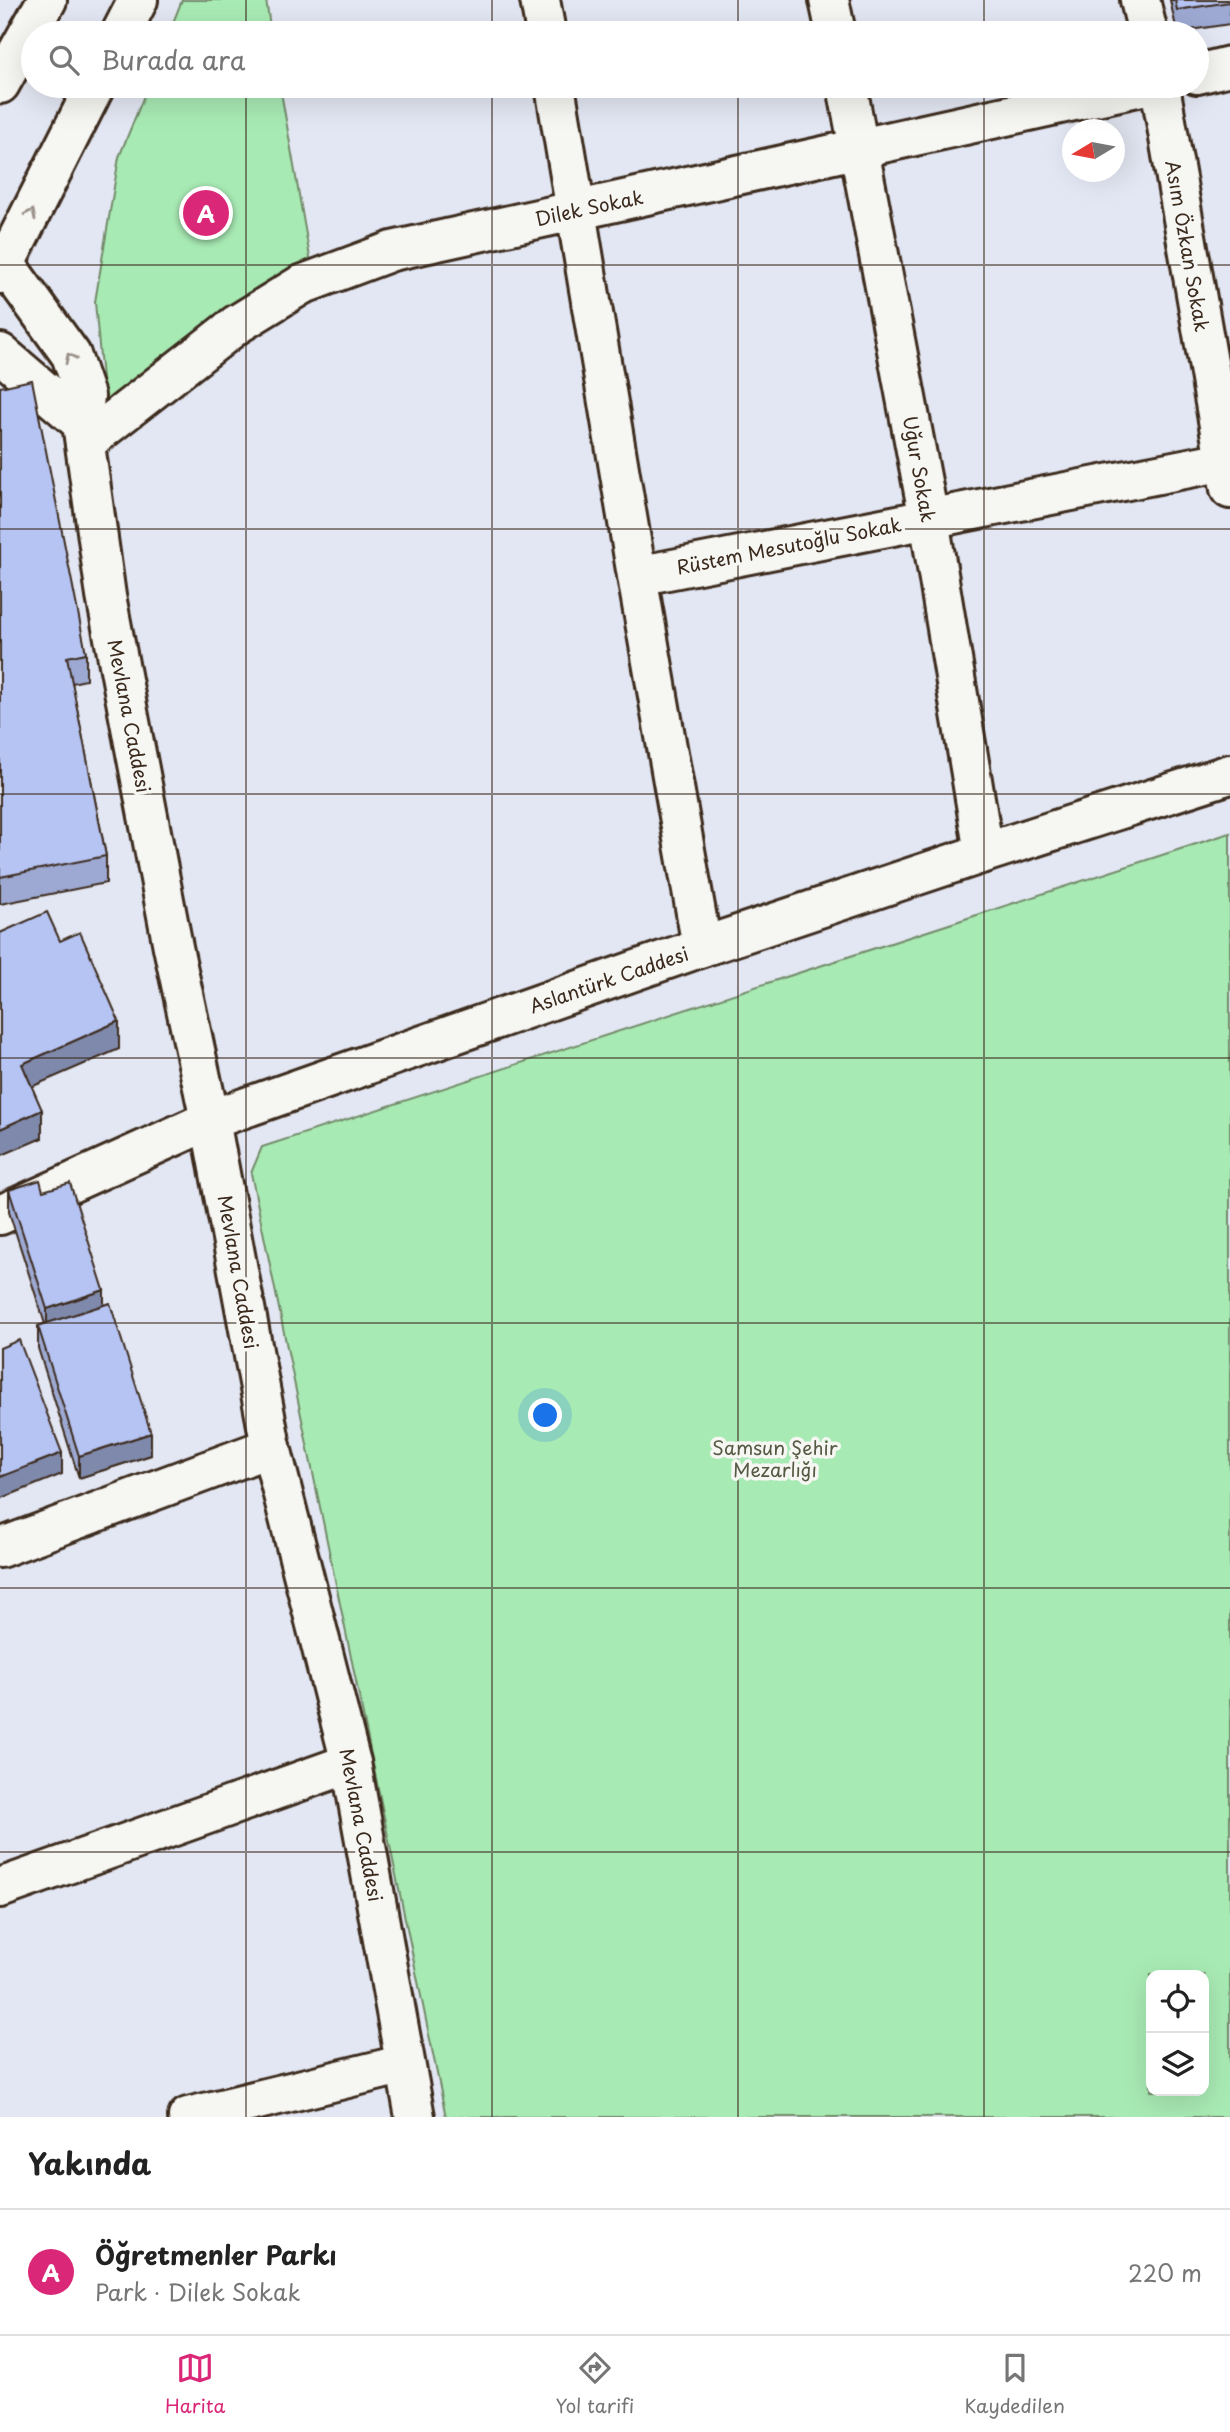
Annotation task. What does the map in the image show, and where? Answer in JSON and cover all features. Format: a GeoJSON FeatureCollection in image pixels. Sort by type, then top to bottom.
{"type":"FeatureCollection","features":[{"type":"Feature","properties":{"kind":"street"},"geometry":{"type":"LineString","coordinates":[[35,21],[47,0]]}},
{"type":"Feature","properties":{"kind":"street"},"geometry":{"type":"LineString","coordinates":[[127,21],[138,0]]}},
{"type":"Feature","properties":{"kind":"street"},"geometry":{"type":"LineString","coordinates":[[540,0],[544,21]]}},
{"type":"Feature","properties":{"kind":"street"},"geometry":{"type":"LineString","coordinates":[[829,0],[833,21]]}},
{"type":"Feature","properties":{"kind":"street"},"geometry":{"type":"LineString","coordinates":[[1140,0],[1145,21]]}},
{"type":"Feature","properties":{"kind":"street"},"geometry":{"type":"LineString","coordinates":[[0,85],[21,47]]}},
{"type":"Feature","properties":{"kind":"street"},"geometry":{"type":"LineString","coordinates":[[1209,71],[1230,66]]}},
{"type":"Feature","properties":{"kind":"street"},"geometry":{"type":"LineString","coordinates":[[3,270],[89,98]]}},
{"type":"Feature","properties":{"kind":"street"},"geometry":{"type":"LineString","coordinates":[[557,98],[702,947]]}},
{"type":"Feature","properties":{"kind":"street","name":"Uğur Sokak"},"geometry":{"type":"LineString","coordinates":[[849,98],[929,519],[984,853]]}},
{"type":"Feature","properties":{"kind":"street","name":"Dilek Sokak"},"geometry":{"type":"LineString","coordinates":[[84,433],[236,325],[302,285],[392,251],[1087,98]]}},
{"type":"Feature","properties":{"kind":"street","name":"Asım Özkan Sokak"},"geometry":{"type":"LineString","coordinates":[[1162,98],[1228,470]]}},
{"type":"Feature","properties":{"kind":"street","name":"Mevlana Caddesi"},"geometry":{"type":"LineString","coordinates":[[3,270],[71,355],[85,396],[84,433],[106,596],[173,947],[210,1120],[271,1447],[351,1763],[415,2117]]}},
{"type":"Feature","properties":{"kind":"street"},"geometry":{"type":"LineString","coordinates":[[0,354],[84,433]]}},
{"type":"Feature","properties":{"kind":"street","name":"Rüstem Mesutoğlu Sokak"},"geometry":{"type":"LineString","coordinates":[[637,576],[929,519],[1228,470]]}},
{"type":"Feature","properties":{"kind":"street","name":"Aslantürk Caddesi"},"geometry":{"type":"LineString","coordinates":[[0,1215],[210,1120],[702,947],[1230,774]]}},
{"type":"Feature","properties":{"kind":"street"},"geometry":{"type":"LineString","coordinates":[[0,1548],[271,1447]]}},
{"type":"Feature","properties":{"kind":"street"},"geometry":{"type":"LineString","coordinates":[[0,1888],[351,1763]]}},
{"type":"Feature","properties":{"kind":"street"},"geometry":{"type":"LineString","coordinates":[[188,2117],[405,2064]]}},
{"type":"Feature","properties":{"kind":"green space"},"geometry":{"type":"Polygon","coordinates":[[[182,0],[266,0],[269,21],[174,21],[182,0]]]}},
{"type":"Feature","properties":{"kind":"green space"},"geometry":{"type":"Polygon","coordinates":[[[143,98],[282,98],[312,269],[105,411],[95,302],[119,157],[143,98]]]}},
{"type":"Feature","properties":{"kind":"green space","name":"Samsun Şehir Mezarlığı"},"geometry":{"type":"Polygon","coordinates":[[[1230,833],[1230,2117],[446,2117],[251,1173],[262,1147],[1230,833]]]}},
{"type":"Feature","properties":{"kind":"building"},"geometry":{"type":"Polygon","coordinates":[[[1175,0],[1230,0],[1230,2],[1177,10],[1175,0]]]}},
{"type":"Feature","properties":{"kind":"building"},"geometry":{"type":"Polygon","coordinates":[[[32,380],[86,653],[67,657],[106,856],[0,877],[0,387],[32,380]]]}},
{"type":"Feature","properties":{"kind":"building"},"geometry":{"type":"Polygon","coordinates":[[[47,912],[60,941],[80,932],[119,1021],[22,1064],[42,1110],[0,1129],[0,933],[47,912]]]}},
{"type":"Feature","properties":{"kind":"building"},"geometry":{"type":"Polygon","coordinates":[[[40,1180],[43,1191],[70,1183],[104,1290],[47,1309],[9,1190],[40,1180]]]}},
{"type":"Feature","properties":{"kind":"building"},"geometry":{"type":"Polygon","coordinates":[[[110,1303],[151,1433],[79,1456],[38,1326],[110,1303]]]}},
{"type":"Feature","properties":{"kind":"building"},"geometry":{"type":"Polygon","coordinates":[[[19,1340],[62,1453],[0,1477],[0,1348],[19,1340]]]}},
{"type":"Feature","properties":{"kind":"place","name":"Öğretmenler Parkı"},"geometry":{"type":"Point","coordinates":[206,213]}}]}
